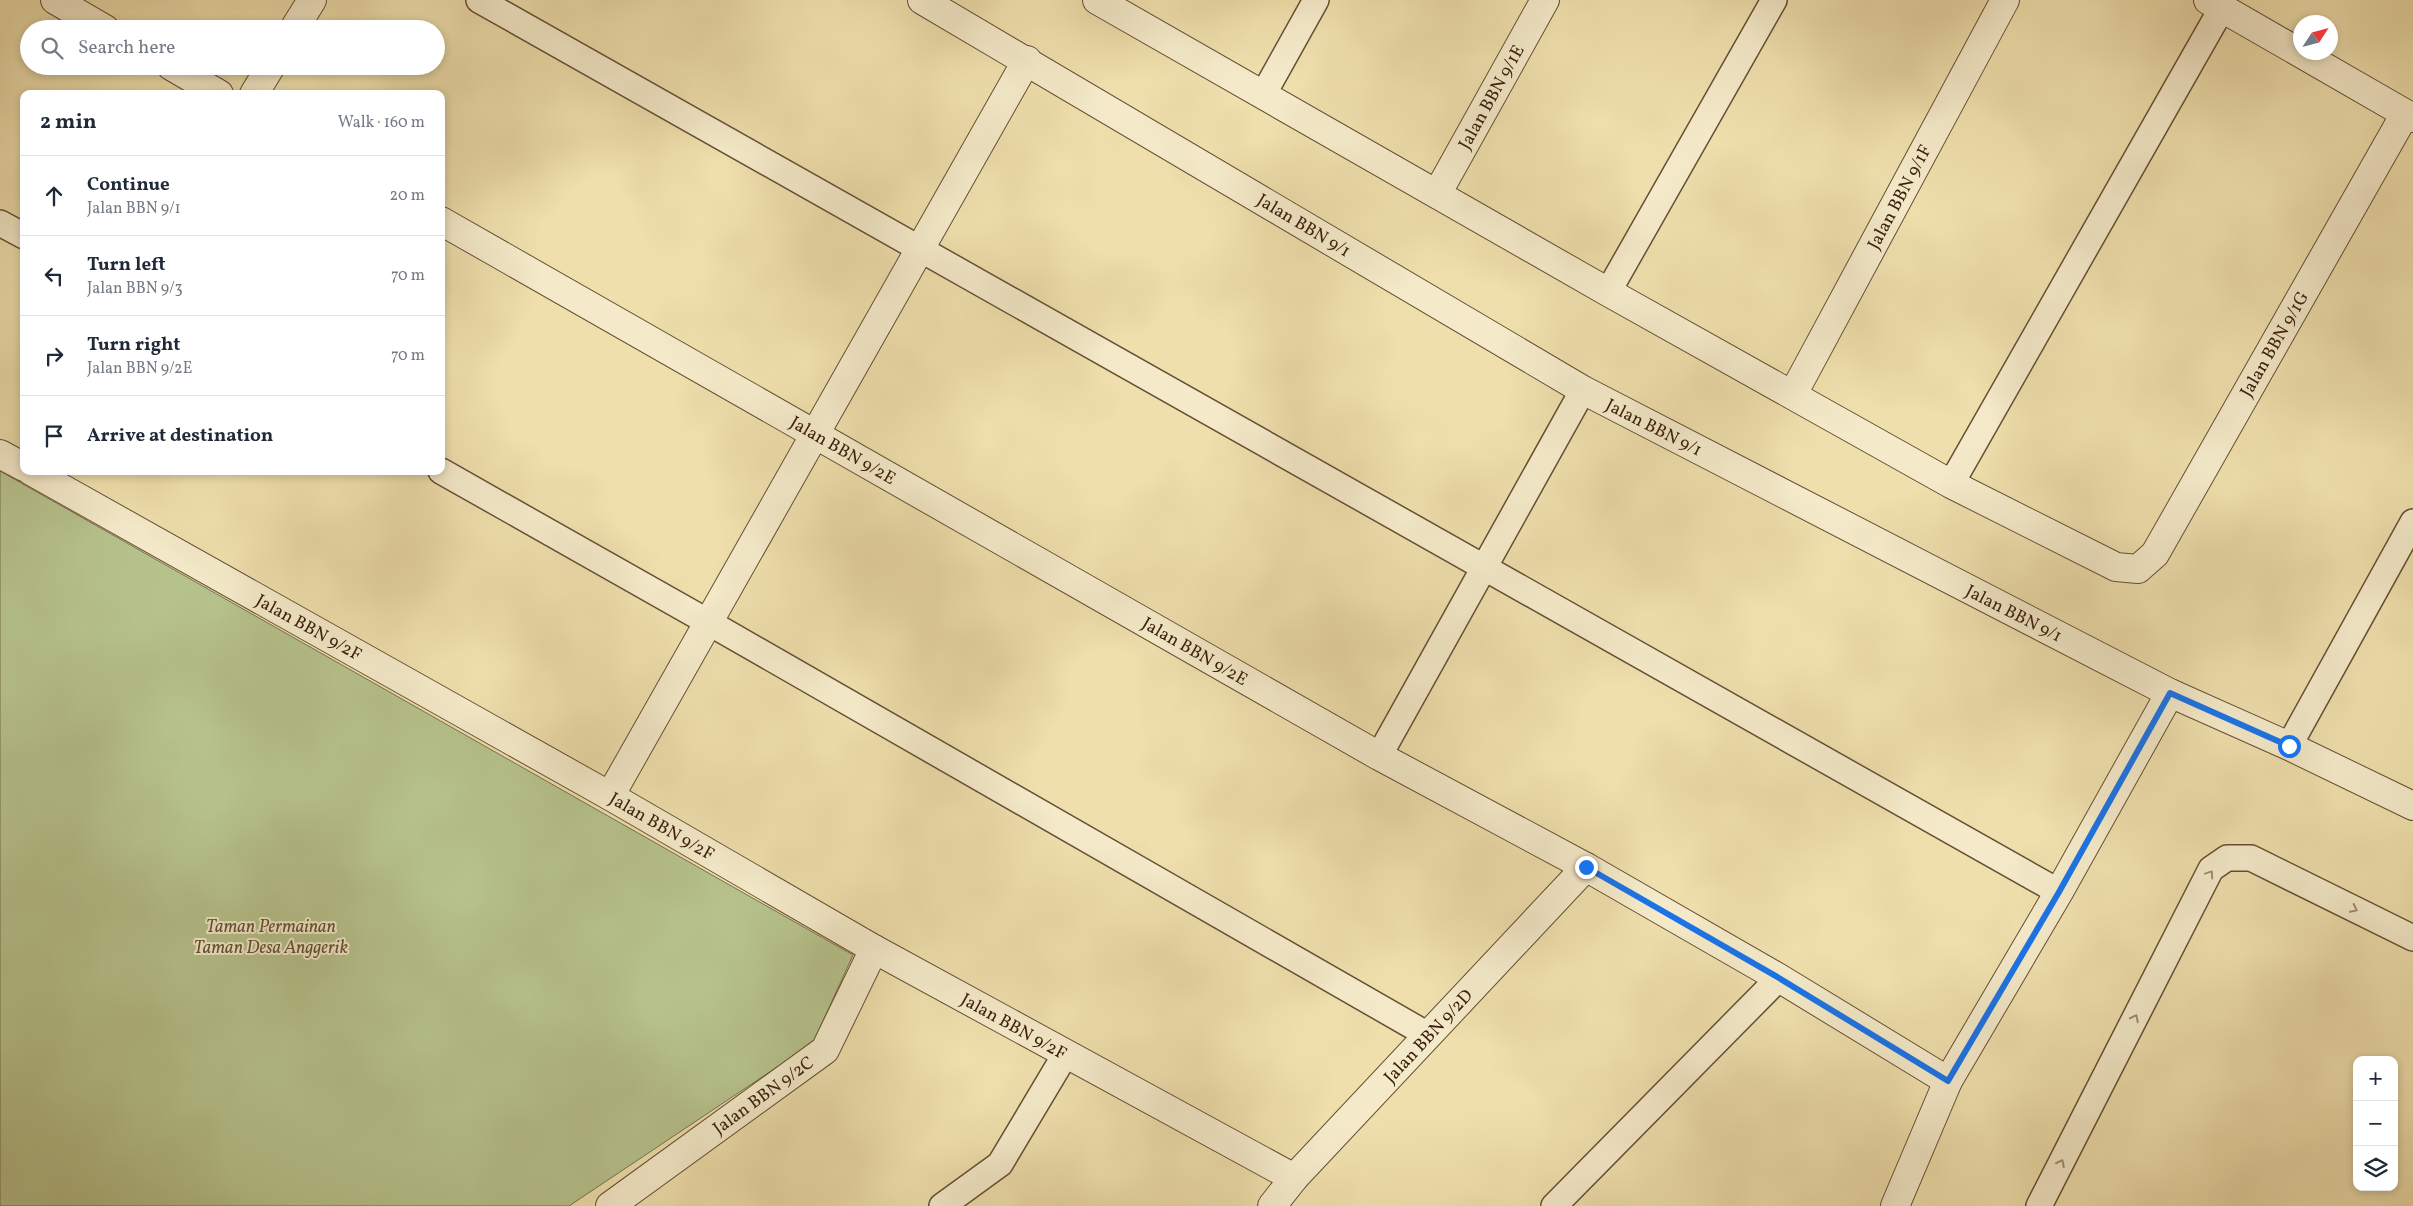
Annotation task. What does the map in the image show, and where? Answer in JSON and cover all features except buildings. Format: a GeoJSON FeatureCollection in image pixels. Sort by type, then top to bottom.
{"type":"FeatureCollection","features":[{"type":"Feature","properties":{"kind":"street"},"geometry":{"type":"LineString","coordinates":[[55,0],[89,20]]}},
{"type":"Feature","properties":{"kind":"street"},"geometry":{"type":"LineString","coordinates":[[300,20],[312,0]]}},
{"type":"Feature","properties":{"kind":"street","name":"Jalan BBN 9/1"},"geometry":{"type":"LineString","coordinates":[[922,0],[1027,60],[1583,390],[2170,693],[2289,746],[2413,806]]}},
{"type":"Feature","properties":{"kind":"street"},"geometry":{"type":"LineString","coordinates":[[1097,0],[1608,292],[1794,394],[1952,484]]}},
{"type":"Feature","properties":{"kind":"street","name":"Jalan BBN 9/1E"},"geometry":{"type":"LineString","coordinates":[[1437,194],[1545,0]]}},
{"type":"Feature","properties":{"kind":"street","name":"Jalan BBN 9/1F"},"geometry":{"type":"LineString","coordinates":[[1794,394],[2005,0]]}},
{"type":"Feature","properties":{"kind":"street"},"geometry":{"type":"LineString","coordinates":[[2215,4],[2409,116]]}},
{"type":"Feature","properties":{"kind":"street"},"geometry":{"type":"LineString","coordinates":[[610,796],[1027,60]]}},
{"type":"Feature","properties":{"kind":"street"},"geometry":{"type":"LineString","coordinates":[[186,75],[212,90]]}},
{"type":"Feature","properties":{"kind":"street"},"geometry":{"type":"LineString","coordinates":[[256,90],[266,75]]}},
{"type":"Feature","properties":{"kind":"street","name":"Jalan BBN 9/1G"},"geometry":{"type":"LineString","coordinates":[[1952,484],[2116,567],[2138,569],[2155,554],[2409,116]]}},
{"type":"Feature","properties":{"kind":"street","name":"Jalan BBN 9/2E"},"geometry":{"type":"LineString","coordinates":[[445,222],[1379,756],[1586,867],[1779,978],[1948,1081]]}},
{"type":"Feature","properties":{"kind":"street","name":"Jalan BBN 9/2F"},"geometry":{"type":"LineString","coordinates":[[0,454],[20,464]]}},
{"type":"Feature","properties":{"kind":"street","name":"Jalan BBN 9/2F"},"geometry":{"type":"LineString","coordinates":[[41,475],[610,796],[874,949],[1065,1055],[1294,1178]]}},
{"type":"Feature","properties":{"kind":"street"},"geometry":{"type":"LineString","coordinates":[[1895,1206],[1948,1081],[2059,892],[2170,693]]}},
{"type":"Feature","properties":{"kind":"street","name":"Jalan BBN 9/2D"},"geometry":{"type":"LineString","coordinates":[[1272,1206],[1294,1178],[1586,867]]}},
{"type":"Feature","properties":{"kind":"street","name":"Jalan BBN 9/2C"},"geometry":{"type":"LineString","coordinates":[[610,1206],[825,1050],[874,949]]}},
{"type":"Feature","properties":{"kind":"lane"},"geometry":{"type":"LineString","coordinates":[[479,0],[2059,892]]}},
{"type":"Feature","properties":{"kind":"lane"},"geometry":{"type":"LineString","coordinates":[[1262,95],[1316,0]]}},
{"type":"Feature","properties":{"kind":"lane"},"geometry":{"type":"LineString","coordinates":[[1608,292],[1774,0]]}},
{"type":"Feature","properties":{"kind":"lane"},"geometry":{"type":"LineString","coordinates":[[1952,484],[2215,4]]}},
{"type":"Feature","properties":{"kind":"lane"},"geometry":{"type":"LineString","coordinates":[[0,223],[20,234]]}},
{"type":"Feature","properties":{"kind":"lane"},"geometry":{"type":"LineString","coordinates":[[1379,756],[1583,390]]}},
{"type":"Feature","properties":{"kind":"lane"},"geometry":{"type":"LineString","coordinates":[[445,473],[1428,1035]]}},
{"type":"Feature","properties":{"kind":"lane"},"geometry":{"type":"LineString","coordinates":[[2289,746],[2413,522]]}},
{"type":"Feature","properties":{"kind":"lane"},"geometry":{"type":"LineString","coordinates":[[2039,1206],[2211,869],[2228,858],[2251,858],[2413,938]]}},
{"type":"Feature","properties":{"kind":"lane"},"geometry":{"type":"LineString","coordinates":[[1554,1206],[1779,978]]}},
{"type":"Feature","properties":{"kind":"lane"},"geometry":{"type":"LineString","coordinates":[[942,1206],[1000,1164],[1065,1055]]}},
{"type":"Feature","properties":{"kind":"green space","name":"Taman Permainan Taman Desa Anggerik"},"geometry":{"type":"Polygon","coordinates":[[[0,471],[853,955],[813,1043],[569,1206],[0,1206],[0,471]]]}},
{"type":"Feature","properties":{"kind":"route"},"geometry":{"type":"LineString","coordinates":[[1586,867],[1779,978],[1948,1081],[2059,892],[2170,693],[2289,746]]}}]}
